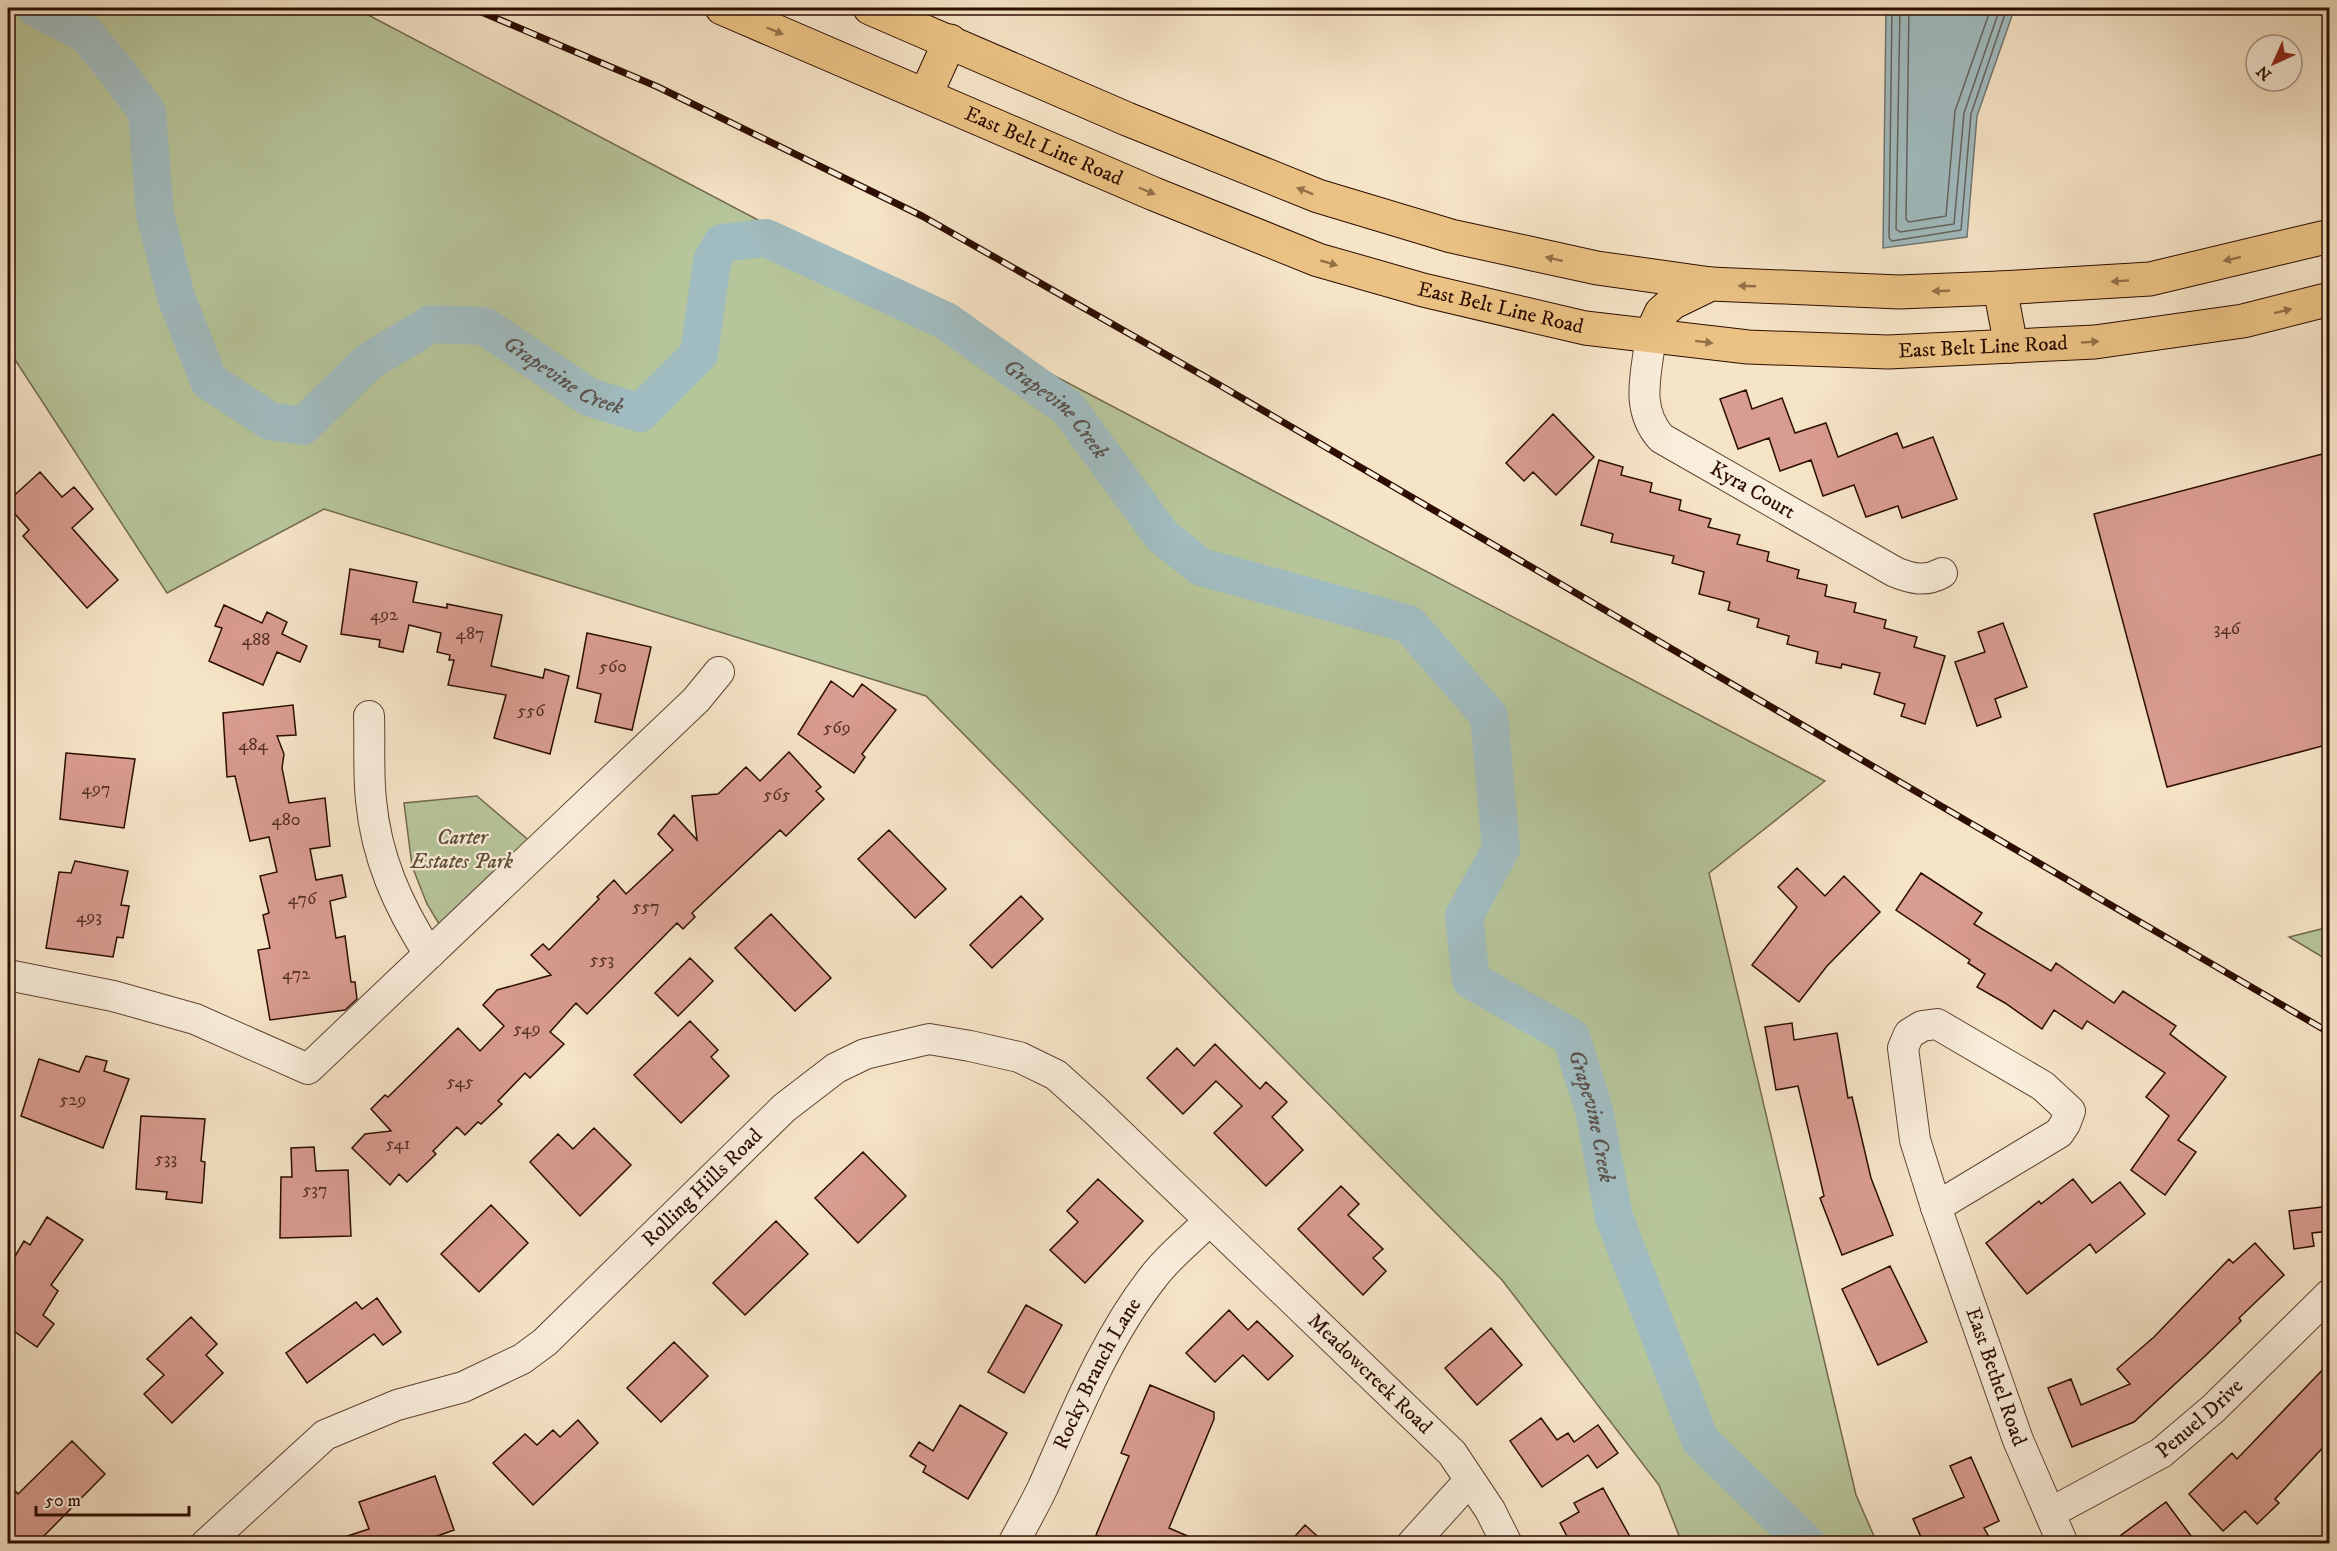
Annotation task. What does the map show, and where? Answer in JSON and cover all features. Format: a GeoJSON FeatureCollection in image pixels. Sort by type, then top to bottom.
{"type":"FeatureCollection","features":[{"type":"Feature","properties":{"kind":"main road","name":"East Belt Line Road"},"geometry":{"type":"LineString","coordinates":[[722,8],[1154,194],[1318,260],[1422,290],[1585,328],[1748,347],[1888,352],[2095,342],[2232,323],[2330,299]]}},
{"type":"Feature","properties":{"kind":"main road"},"geometry":{"type":"LineString","coordinates":[[870,8],[1127,119],[1318,196],[1462,238],[1597,268],[1711,284],[1899,292],[2000,288],[2150,279],[2330,236]]}},
{"type":"Feature","properties":{"kind":"main road"},"geometry":{"type":"LineString","coordinates":[[926,94],[950,41]]}},
{"type":"Feature","properties":{"kind":"main road"},"geometry":{"type":"LineString","coordinates":[[1650,335],[1661,313],[1672,303],[1711,284]]}},
{"type":"Feature","properties":{"kind":"main road"},"geometry":{"type":"LineString","coordinates":[[2000,288],[2011,346]]}},
{"type":"Feature","properties":{"kind":"street","name":"Kyra Court"},"geometry":{"type":"LineString","coordinates":[[1650,335],[1643,405],[1651,427],[1660,438],[1895,572],[1909,578],[1921,579],[1933,578],[1942,573]]}},
{"type":"Feature","properties":{"kind":"street"},"geometry":{"type":"LineString","coordinates":[[8,975],[113,996],[195,1019],[308,1069],[696,700],[719,672]]}},
{"type":"Feature","properties":{"kind":"street"},"geometry":{"type":"LineString","coordinates":[[369,716],[370,800],[379,852],[406,918],[429,954]]}},
{"type":"Feature","properties":{"kind":"street","name":"East Bethel Road"},"geometry":{"type":"LineString","coordinates":[[1936,1207],[2059,1133],[2070,1111],[2043,1086],[1937,1024],[1922,1026],[1909,1034],[1904,1048],[1915,1140],[1936,1207],[2018,1440],[2063,1544]]}},
{"type":"Feature","properties":{"kind":"street","name":"Rolling Hills Road"},"geometry":{"type":"LineString","coordinates":[[206,1544],[325,1435],[397,1405],[463,1387],[522,1359],[545,1342],[784,1108],[836,1068],[865,1053],[929,1039],[1019,1057],[1056,1075],[1209,1221]]}},
{"type":"Feature","properties":{"kind":"street","name":"Meadowcreek Road"},"geometry":{"type":"LineString","coordinates":[[1209,1221],[1452,1453],[1490,1510],[1507,1544]]}},
{"type":"Feature","properties":{"kind":"street","name":"Rocky Branch Lane"},"geometry":{"type":"LineString","coordinates":[[1013,1544],[1042,1489],[1098,1366],[1132,1307],[1155,1274],[1209,1221]]}},
{"type":"Feature","properties":{"kind":"street","name":"Penuel Drive"},"geometry":{"type":"LineString","coordinates":[[2050,1513],[2161,1453],[2214,1408],[2330,1294]]}},
{"type":"Feature","properties":{"kind":"street"},"geometry":{"type":"LineString","coordinates":[[1412,1544],[1469,1481]]}},
{"type":"Feature","properties":{"kind":"green space"},"geometry":{"type":"Polygon","coordinates":[[[8,8],[355,8],[1825,781],[1709,873],[1856,1495],[1877,1543],[1682,1543],[1659,1485],[1502,1280],[926,696],[324,509],[167,593],[8,349],[8,8]]]}},
{"type":"Feature","properties":{"kind":"green space","name":"Carter Estates Park"},"geometry":{"type":"Polygon","coordinates":[[[477,796],[539,849],[447,937],[427,904],[412,866],[404,803],[477,796]]]}},
{"type":"Feature","properties":{"kind":"green space"},"geometry":{"type":"Polygon","coordinates":[[[2329,927],[2329,961],[2289,937],[2329,927]]]}},
{"type":"Feature","properties":{"kind":"water"},"geometry":{"type":"Polygon","coordinates":[[[1886,8],[2014,10],[1977,116],[1967,237],[1883,248],[1886,8]]]}},
{"type":"Feature","properties":{"kind":"building"},"geometry":{"type":"Polygon","coordinates":[[[1746,390],[1752,409],[1782,398],[1795,433],[1826,423],[1838,457],[1897,433],[1903,448],[1933,437],[1957,499],[1902,518],[1898,506],[1866,517],[1854,485],[1823,496],[1811,460],[1780,471],[1769,438],[1738,449],[1720,399],[1746,390]]]}},
{"type":"Feature","properties":{"kind":"building"},"geometry":{"type":"Polygon","coordinates":[[[1553,414],[1594,457],[1556,495],[1533,472],[1524,481],[1506,463],[1553,414]]]}},
{"type":"Feature","properties":{"kind":"building"},"geometry":{"type":"Polygon","coordinates":[[[2330,452],[2330,744],[2167,787],[2094,514],[2330,452]]]}},
{"type":"Feature","properties":{"kind":"building"},"geometry":{"type":"Polygon","coordinates":[[[1599,460],[1623,467],[1621,475],[1652,483],[1650,492],[1681,500],[1679,510],[1711,519],[1708,527],[1740,535],[1737,544],[1769,552],[1767,561],[1799,570],[1797,578],[1827,585],[1825,596],[1856,603],[1854,612],[1886,620],[1884,628],[1917,637],[1914,647],[1945,656],[1925,724],[1901,716],[1905,704],[1874,694],[1880,673],[1842,664],[1841,668],[1816,663],[1818,652],[1787,644],[1789,636],[1757,627],[1759,619],[1728,610],[1730,602],[1699,594],[1704,572],[1672,563],[1674,556],[1611,542],[1613,534],[1581,525],[1599,460]]]}},
{"type":"Feature","properties":{"kind":"building"},"geometry":{"type":"Polygon","coordinates":[[[40,472],[62,497],[74,487],[93,509],[72,528],[118,580],[87,608],[23,536],[29,530],[8,506],[8,501],[40,472]]]}},
{"type":"Feature","properties":{"kind":"building"},"geometry":{"type":"Polygon","coordinates":[[[350,569],[417,582],[413,602],[447,608],[447,604],[502,615],[491,666],[543,678],[545,669],[569,676],[550,754],[494,738],[506,695],[448,685],[454,660],[449,660],[450,655],[437,652],[441,633],[409,625],[403,652],[379,647],[380,640],[341,634],[350,569]]]}},
{"type":"Feature","properties":{"kind":"building"},"geometry":{"type":"Polygon","coordinates":[[[224,605],[262,623],[267,612],[287,622],[282,634],[307,646],[300,662],[277,652],[263,685],[209,661],[222,628],[215,626],[224,605]]]}},
{"type":"Feature","properties":{"kind":"building"},"geometry":{"type":"Polygon","coordinates":[[[2003,623],[2027,687],[1995,699],[2001,717],[1977,726],[1955,662],[1985,652],[1978,632],[2003,623]]]}},
{"type":"Feature","properties":{"kind":"building"},"geometry":{"type":"Polygon","coordinates":[[[587,633],[651,647],[632,730],[595,722],[601,694],[577,688],[587,633]]]}},
{"type":"Feature","properties":{"kind":"building"},"geometry":{"type":"Polygon","coordinates":[[[831,681],[853,697],[862,684],[896,710],[862,754],[865,757],[854,773],[798,734],[831,681]]]}},
{"type":"Feature","properties":{"kind":"building"},"geometry":{"type":"Polygon","coordinates":[[[293,705],[296,735],[277,736],[284,754],[282,768],[289,803],[325,798],[330,846],[310,849],[316,880],[342,875],[346,897],[330,901],[336,938],[345,936],[351,982],[355,982],[357,999],[345,1010],[270,1020],[258,950],[270,948],[263,915],[269,913],[260,876],[277,872],[269,837],[250,841],[235,776],[227,777],[223,713],[293,705]]]}},
{"type":"Feature","properties":{"kind":"building"},"geometry":{"type":"Polygon","coordinates":[[[789,752],[821,787],[816,791],[824,799],[786,836],[780,830],[692,913],[695,917],[683,929],[677,923],[587,1014],[576,1003],[550,1032],[564,1044],[530,1078],[525,1073],[498,1101],[502,1104],[481,1124],[478,1122],[465,1135],[457,1127],[433,1151],[436,1154],[407,1182],[399,1174],[390,1185],[352,1148],[365,1134],[391,1131],[371,1109],[385,1095],[388,1097],[458,1028],[480,1051],[504,1026],[483,1005],[497,990],[551,975],[531,955],[543,944],[549,950],[599,899],[597,897],[614,880],[626,894],[673,850],[658,834],[674,815],[697,840],[692,796],[718,794],[746,767],[760,781],[789,752]]]}},
{"type":"Feature","properties":{"kind":"building"},"geometry":{"type":"Polygon","coordinates":[[[66,753],[135,759],[124,828],[60,819],[66,753]]]}},
{"type":"Feature","properties":{"kind":"building"},"geometry":{"type":"Polygon","coordinates":[[[889,830],[946,889],[915,918],[858,859],[889,830]]]}},
{"type":"Feature","properties":{"kind":"building"},"geometry":{"type":"Polygon","coordinates":[[[75,861],[128,871],[121,905],[129,906],[123,938],[117,937],[113,957],[46,948],[59,872],[71,873],[75,861]]]}},
{"type":"Feature","properties":{"kind":"building"},"geometry":{"type":"Polygon","coordinates":[[[1797,868],[1825,896],[1844,876],[1880,912],[1827,966],[1799,1002],[1752,965],[1797,907],[1778,887],[1797,868]]]}},
{"type":"Feature","properties":{"kind":"building"},"geometry":{"type":"Polygon","coordinates":[[[1921,873],[1982,913],[1974,924],[2051,971],[2056,963],[2114,1003],[2123,991],[2176,1026],[2170,1034],[2226,1077],[2178,1140],[2196,1152],[2165,1195],[2131,1170],[2169,1116],[2146,1097],[2165,1073],[2087,1021],[2082,1029],[2054,1010],[2042,1029],[1977,987],[1985,974],[1968,963],[1970,960],[1896,910],[1921,873]]]}},
{"type":"Feature","properties":{"kind":"building"},"geometry":{"type":"Polygon","coordinates":[[[1021,896],[1043,919],[992,968],[970,945],[1021,896]]]}},
{"type":"Feature","properties":{"kind":"building"},"geometry":{"type":"Polygon","coordinates":[[[771,914],[831,978],[795,1011],[735,948],[771,914]]]}},
{"type":"Feature","properties":{"kind":"building"},"geometry":{"type":"Polygon","coordinates":[[[690,958],[713,981],[678,1016],[655,993],[690,958]]]}},
{"type":"Feature","properties":{"kind":"building"},"geometry":{"type":"Polygon","coordinates":[[[690,1021],[718,1050],[711,1057],[729,1076],[681,1123],[634,1075],[690,1021]]]}},
{"type":"Feature","properties":{"kind":"building"},"geometry":{"type":"Polygon","coordinates":[[[1792,1023],[1794,1040],[1837,1033],[1848,1098],[1852,1097],[1871,1178],[1893,1235],[1842,1255],[1820,1198],[1824,1196],[1798,1086],[1776,1090],[1765,1027],[1792,1023]]]}},
{"type":"Feature","properties":{"kind":"building"},"geometry":{"type":"Polygon","coordinates":[[[1215,1044],[1260,1089],[1266,1082],[1287,1102],[1272,1117],[1303,1150],[1266,1186],[1214,1133],[1242,1106],[1216,1081],[1183,1114],[1147,1078],[1177,1048],[1194,1066],[1215,1044]]]}},
{"type":"Feature","properties":{"kind":"building"},"geometry":{"type":"Polygon","coordinates":[[[86,1056],[107,1061],[104,1071],[129,1079],[103,1148],[21,1116],[39,1059],[79,1072],[86,1056]]]}},
{"type":"Feature","properties":{"kind":"building"},"geometry":{"type":"Polygon","coordinates":[[[141,1116],[205,1119],[201,1161],[205,1162],[202,1203],[166,1199],[167,1192],[136,1189],[141,1116]]]}},
{"type":"Feature","properties":{"kind":"building"},"geometry":{"type":"Polygon","coordinates":[[[594,1128],[631,1165],[580,1216],[530,1162],[558,1134],[573,1149],[594,1128]]]}},
{"type":"Feature","properties":{"kind":"building"},"geometry":{"type":"Polygon","coordinates":[[[314,1147],[316,1171],[348,1170],[351,1236],[280,1238],[281,1177],[292,1177],[291,1148],[314,1147]]]}},
{"type":"Feature","properties":{"kind":"building"},"geometry":{"type":"Polygon","coordinates":[[[863,1152],[906,1196],[858,1243],[815,1198],[863,1152]]]}},
{"type":"Feature","properties":{"kind":"building"},"geometry":{"type":"Polygon","coordinates":[[[1098,1179],[1143,1221],[1085,1283],[1050,1250],[1078,1222],[1067,1211],[1098,1179]]]}},
{"type":"Feature","properties":{"kind":"building"},"geometry":{"type":"Polygon","coordinates":[[[2073,1179],[2092,1203],[2120,1182],[2145,1214],[2096,1253],[2090,1244],[2027,1294],[1986,1243],[2039,1201],[2041,1204],[2073,1179]]]}},
{"type":"Feature","properties":{"kind":"building"},"geometry":{"type":"Polygon","coordinates":[[[1341,1186],[1359,1204],[1348,1215],[1383,1249],[1373,1258],[1386,1271],[1363,1295],[1298,1229],[1341,1186]]]}},
{"type":"Feature","properties":{"kind":"building"},"geometry":{"type":"Polygon","coordinates":[[[491,1205],[528,1243],[479,1292],[441,1254],[491,1205]]]}},
{"type":"Feature","properties":{"kind":"building"},"geometry":{"type":"Polygon","coordinates":[[[2330,1206],[2330,1231],[2312,1233],[2314,1246],[2294,1249],[2289,1211],[2330,1206]]]}},
{"type":"Feature","properties":{"kind":"building"},"geometry":{"type":"Polygon","coordinates":[[[47,1217],[83,1240],[51,1285],[58,1291],[43,1315],[54,1324],[37,1347],[8,1327],[8,1268],[24,1241],[30,1245],[47,1217]]]}},
{"type":"Feature","properties":{"kind":"building"},"geometry":{"type":"Polygon","coordinates":[[[776,1221],[808,1254],[745,1315],[713,1283],[776,1221]]]}},
{"type":"Feature","properties":{"kind":"building"},"geometry":{"type":"Polygon","coordinates":[[[2255,1243],[2284,1275],[2239,1318],[2241,1321],[2134,1422],[2072,1447],[2048,1388],[2071,1379],[2081,1405],[2130,1384],[2117,1369],[2154,1337],[2229,1259],[2233,1263],[2255,1243]]]}},
{"type":"Feature","properties":{"kind":"building"},"geometry":{"type":"Polygon","coordinates":[[[1890,1266],[1927,1342],[1878,1365],[1842,1289],[1890,1266]]]}},
{"type":"Feature","properties":{"kind":"building"},"geometry":{"type":"Polygon","coordinates":[[[377,1298],[401,1332],[383,1345],[374,1334],[307,1383],[286,1353],[356,1302],[362,1309],[377,1298]]]}},
{"type":"Feature","properties":{"kind":"building"},"geometry":{"type":"Polygon","coordinates":[[[1026,1305],[1062,1325],[1024,1393],[988,1372],[1026,1305]]]}},
{"type":"Feature","properties":{"kind":"building"},"geometry":{"type":"Polygon","coordinates":[[[1229,1310],[1248,1330],[1257,1321],[1293,1356],[1268,1380],[1243,1355],[1215,1382],[1186,1353],[1229,1310]]]}},
{"type":"Feature","properties":{"kind":"building"},"geometry":{"type":"Polygon","coordinates":[[[191,1317],[217,1344],[206,1355],[223,1373],[172,1423],[144,1394],[164,1375],[147,1359],[191,1317]]]}},
{"type":"Feature","properties":{"kind":"building"},"geometry":{"type":"Polygon","coordinates":[[[1491,1328],[1522,1365],[1477,1405],[1445,1368],[1491,1328]]]}},
{"type":"Feature","properties":{"kind":"building"},"geometry":{"type":"Polygon","coordinates":[[[674,1342],[708,1376],[661,1422],[627,1388],[674,1342]]]}},
{"type":"Feature","properties":{"kind":"building"},"geometry":{"type":"Polygon","coordinates":[[[2330,1362],[2330,1440],[2275,1499],[2279,1503],[2257,1524],[2245,1511],[2223,1531],[2189,1494],[2232,1453],[2237,1459],[2330,1362]]]}},
{"type":"Feature","properties":{"kind":"building"},"geometry":{"type":"Polygon","coordinates":[[[1150,1385],[1214,1412],[1214,1419],[1169,1528],[1206,1544],[1117,1544],[1096,1535],[1129,1456],[1121,1453],[1150,1385]]]}},
{"type":"Feature","properties":{"kind":"building"},"geometry":{"type":"Polygon","coordinates":[[[960,1405],[1007,1433],[968,1499],[923,1472],[926,1466],[910,1456],[919,1442],[933,1451],[960,1405]]]}},
{"type":"Feature","properties":{"kind":"building"},"geometry":{"type":"Polygon","coordinates":[[[1541,1418],[1557,1440],[1568,1433],[1574,1442],[1598,1425],[1618,1453],[1597,1468],[1588,1455],[1542,1487],[1510,1441],[1541,1418]]]}},
{"type":"Feature","properties":{"kind":"building"},"geometry":{"type":"Polygon","coordinates":[[[578,1420],[598,1443],[533,1505],[493,1463],[525,1434],[537,1445],[553,1430],[560,1437],[578,1420]]]}},
{"type":"Feature","properties":{"kind":"building"},"geometry":{"type":"Polygon","coordinates":[[[72,1441],[105,1474],[36,1544],[22,1544],[8,1529],[8,1483],[18,1494],[72,1441]]]}},
{"type":"Feature","properties":{"kind":"building"},"geometry":{"type":"Polygon","coordinates":[[[1971,1457],[1999,1521],[1984,1528],[1993,1544],[1924,1544],[1913,1519],[1964,1497],[1950,1466],[1971,1457]]]}},
{"type":"Feature","properties":{"kind":"building"},"geometry":{"type":"Polygon","coordinates":[[[435,1476],[454,1530],[415,1544],[336,1544],[335,1540],[369,1529],[359,1502],[435,1476]]]}},
{"type":"Feature","properties":{"kind":"building"},"geometry":{"type":"Polygon","coordinates":[[[1603,1488],[1634,1544],[1571,1544],[1560,1523],[1579,1512],[1574,1503],[1603,1488]]]}},
{"type":"Feature","properties":{"kind":"building"},"geometry":{"type":"Polygon","coordinates":[[[2166,1502],[2197,1544],[2109,1544],[2166,1502]]]}},
{"type":"Feature","properties":{"kind":"building"},"geometry":{"type":"Polygon","coordinates":[[[1305,1525],[1326,1544],[1288,1544],[1305,1525]]]}},
{"type":"Feature","properties":{"kind":"waterway","name":"Grapevine Creek"},"geometry":{"type":"LineString","coordinates":[[36,8],[86,34],[147,112],[155,214],[176,297],[209,381],[270,421],[303,426],[368,362],[431,324],[484,326],[589,397],[640,413],[699,354],[712,261],[722,243],[766,238],[946,321],[1068,408],[1162,536],[1201,567],[1409,624],[1489,716],[1501,849],[1464,916],[1471,980],[1571,1037],[1594,1110],[1614,1217],[1700,1440],[1807,1544]]}},
{"type":"Feature","properties":{"kind":"railway"},"geometry":{"type":"LineString","coordinates":[[472,8],[658,87],[922,216],[1216,383],[2330,1033]]}}]}
